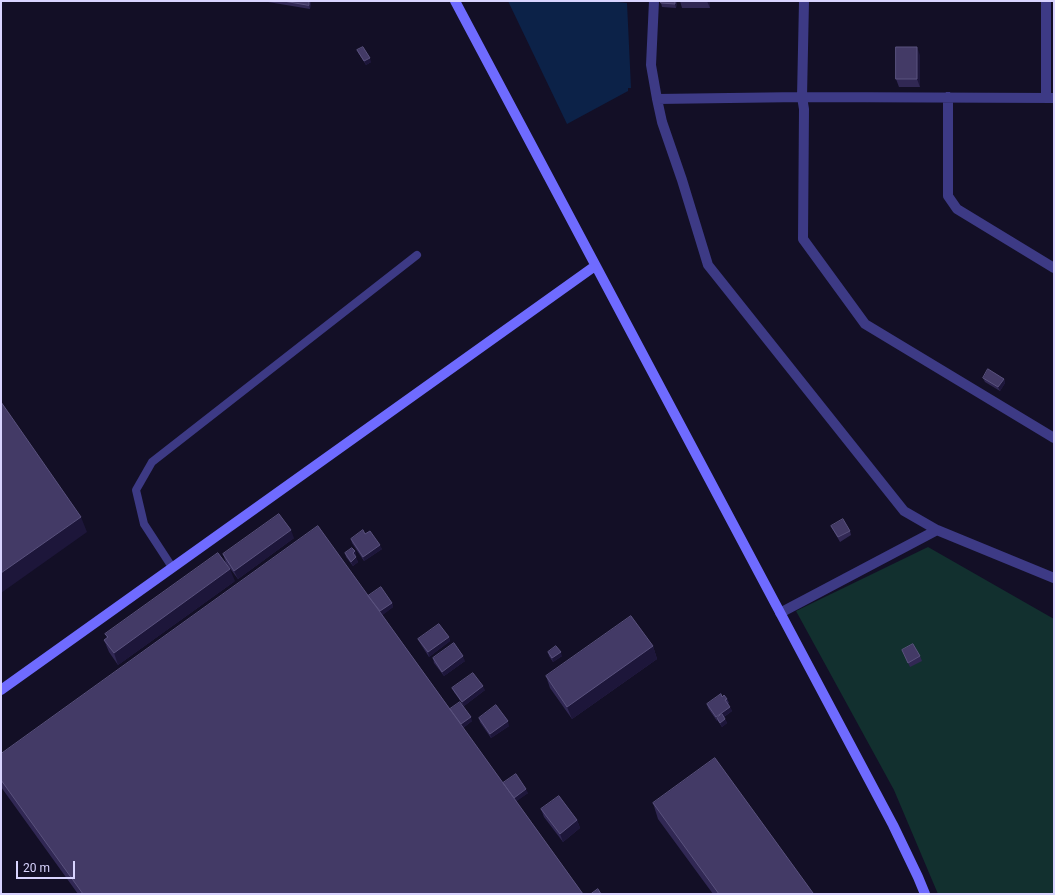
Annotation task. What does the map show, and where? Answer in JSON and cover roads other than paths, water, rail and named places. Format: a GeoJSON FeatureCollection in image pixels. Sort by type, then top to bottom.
{"type":"FeatureCollection","features":[{"type":"Feature","properties":{"kind":"street"},"geometry":{"type":"LineString","coordinates":[[455,1],[893,825],[925,894]]}},
{"type":"Feature","properties":{"kind":"street"},"geometry":{"type":"LineString","coordinates":[[654,1],[651,65],[657,98],[662,122],[682,180],[708,265],[904,511],[937,530],[1054,578]]}},
{"type":"Feature","properties":{"kind":"street"},"geometry":{"type":"LineString","coordinates":[[804,1],[802,97],[804,109],[803,239],[865,324],[1054,438]]}},
{"type":"Feature","properties":{"kind":"street"},"geometry":{"type":"LineString","coordinates":[[657,98],[1050,98],[1046,1]]}},
{"type":"Feature","properties":{"kind":"street"},"geometry":{"type":"LineString","coordinates":[[948,97],[948,196],[956,209],[1054,268]]}},
{"type":"Feature","properties":{"kind":"street"},"geometry":{"type":"LineString","coordinates":[[1,690],[595,266]]}},
{"type":"Feature","properties":{"kind":"street"},"geometry":{"type":"LineString","coordinates":[[780,613],[937,530]]}},
{"type":"Feature","properties":{"kind":"lane"},"geometry":{"type":"LineString","coordinates":[[172,568],[144,524],[136,490],[152,462],[417,255]]}},
{"type":"Feature","properties":{"kind":"water"},"geometry":{"type":"Polygon","coordinates":[[[508,1],[609,1],[627,3],[631,88],[628,88],[628,91],[567,124],[508,1]]]}}]}
